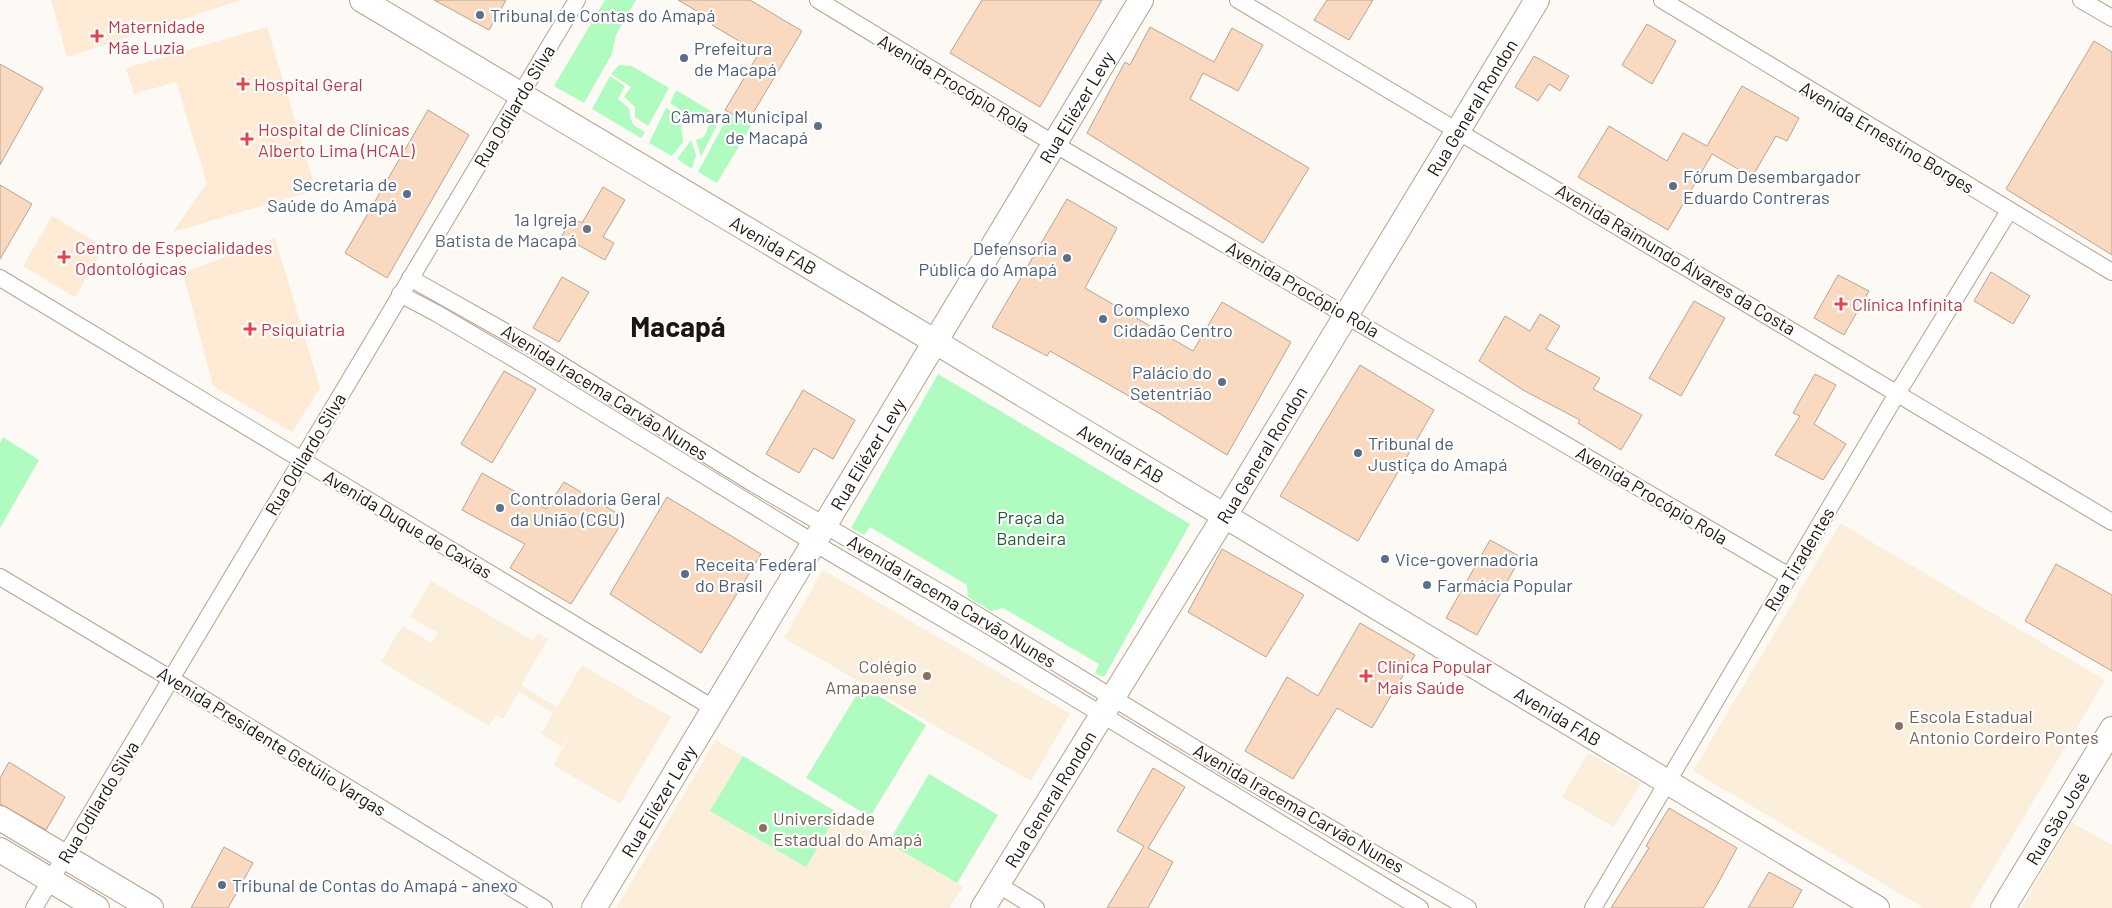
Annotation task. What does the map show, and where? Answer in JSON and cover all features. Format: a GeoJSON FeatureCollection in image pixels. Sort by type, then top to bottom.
{"type":"FeatureCollection","features":[{"type":"Feature","properties":{"kind":"main road","name":"Avenida FAB"},"geometry":{"type":"LineString","coordinates":[[362,0],[522,94],[1877,908]]}},
{"type":"Feature","properties":{"kind":"main road","name":"Rua Eliézer Levy"},"geometry":{"type":"LineString","coordinates":[[594,908],[713,708],[1056,145],[1141,0]]}},
{"type":"Feature","properties":{"kind":"main road","name":"Rua General Rondon"},"geometry":{"type":"LineString","coordinates":[[983,908],[1224,517],[1537,0]]}},
{"type":"Feature","properties":{"kind":"main road","name":"Rua São José"},"geometry":{"type":"LineString","coordinates":[[2004,908],[2112,729]]}},
{"type":"Feature","properties":{"kind":"main road"},"geometry":{"type":"LineString","coordinates":[[0,818],[151,908]]}},
{"type":"Feature","properties":{"kind":"main road"},"geometry":{"type":"LineString","coordinates":[[0,850],[97,908]]}},
{"type":"Feature","properties":{"kind":"street","name":"Rua Odilardo Silva"},"geometry":{"type":"LineString","coordinates":[[34,908],[52,881],[64,857],[172,680],[400,294],[577,0]]}},
{"type":"Feature","properties":{"kind":"street","name":"Avenida Procópio Rola"},"geometry":{"type":"LineString","coordinates":[[818,0],[1056,145],[1789,576]]}},
{"type":"Feature","properties":{"kind":"street","name":"Avenida Raimundo Álvares da Costa"},"geometry":{"type":"LineString","coordinates":[[1238,0],[1898,392],[2112,522]]}},
{"type":"Feature","properties":{"kind":"street","name":"Avenida Ernestino Borges"},"geometry":{"type":"LineString","coordinates":[[1662,0],[2112,272]]}},
{"type":"Feature","properties":{"kind":"street"},"geometry":{"type":"LineString","coordinates":[[2081,0],[2112,18]]}},
{"type":"Feature","properties":{"kind":"street","name":"Rua Tiradentes"},"geometry":{"type":"LineString","coordinates":[[1593,908],[1898,392],[2009,211]]}},
{"type":"Feature","properties":{"kind":"street","name":"Avenida Duque de Caxias"},"geometry":{"type":"LineString","coordinates":[[0,278],[713,708]]}},
{"type":"Feature","properties":{"kind":"street","name":"Avenida Iracema Carvão Nunes"},"geometry":{"type":"LineString","coordinates":[[410,278],[536,349],[678,438],[936,615],[981,641],[1234,772],[1468,908]]}},
{"type":"Feature","properties":{"kind":"street","name":"Avenida Iracema Carvão Nunes"},"geometry":{"type":"LineString","coordinates":[[400,294],[820,535],[948,597],[992,624],[1222,789],[1420,908]]}},
{"type":"Feature","properties":{"kind":"street","name":"Avenida Presidente Getúlio Vargas"},"geometry":{"type":"LineString","coordinates":[[0,577],[544,908]]}},
{"type":"Feature","properties":{"kind":"street"},"geometry":{"type":"LineString","coordinates":[[936,615],[948,597]]}},
{"type":"Feature","properties":{"kind":"street"},"geometry":{"type":"LineString","coordinates":[[981,641],[992,624]]}},
{"type":"Feature","properties":{"kind":"street"},"geometry":{"type":"LineString","coordinates":[[1222,789],[1234,772]]}},
{"type":"Feature","properties":{"kind":"street"},"geometry":{"type":"LineString","coordinates":[[997,884],[1036,908]]}},
{"type":"Feature","properties":{"kind":"shaded area","name":"Maternidade Mãe Luzia"},"geometry":{"type":"Polygon","coordinates":[[[51,0],[242,0],[67,57],[51,0]]]}},
{"type":"Feature","properties":{"kind":"shaded area","name":"Hospital de Clínicas Alberto Lima (HCAL)"},"geometry":{"type":"Polygon","coordinates":[[[267,27],[316,190],[173,232],[207,183],[176,82],[134,94],[126,68],[267,27]]]}},
{"type":"Feature","properties":{"kind":"shaded area","name":"Centro de Especialidades Odontológicas"},"geometry":{"type":"Polygon","coordinates":[[[52,216],[104,247],[75,297],[23,266],[52,216]]]}},
{"type":"Feature","properties":{"kind":"shaded area","name":"Psiquiatria"},"geometry":{"type":"Polygon","coordinates":[[[275,238],[320,388],[292,432],[213,386],[183,273],[275,238]]]}},
{"type":"Feature","properties":{"kind":"shaded area","name":"Escola Estadual Antonio Cordeiro Pontes"},"geometry":{"type":"Polygon","coordinates":[[[1840,523],[2105,680],[1970,908],[1924,908],[1693,771],[1840,523]]]}},
{"type":"Feature","properties":{"kind":"shaded area","name":"Colégio Amapaense"},"geometry":{"type":"Polygon","coordinates":[[[823,570],[1070,714],[1031,781],[784,638],[823,570]]]}},
{"type":"Feature","properties":{"kind":"shaded area"},"geometry":{"type":"Polygon","coordinates":[[[431,581],[533,641],[538,633],[548,639],[521,685],[557,707],[582,665],[671,717],[620,804],[553,765],[576,726],[562,747],[541,734],[553,713],[519,692],[503,719],[496,715],[489,726],[381,662],[402,626],[432,643],[438,633],[410,617],[431,581]]]}},
{"type":"Feature","properties":{"kind":"shaded area","name":"Universidade Estadual do Amapá"},"geometry":{"type":"Polygon","coordinates":[[[716,740],[963,887],[949,908],[616,908],[716,740]]]}},
{"type":"Feature","properties":{"kind":"shaded area"},"geometry":{"type":"Polygon","coordinates":[[[1588,753],[1641,783],[1614,827],[1562,797],[1588,753]]]}},
{"type":"Feature","properties":{"kind":"shaded area"},"geometry":{"type":"Polygon","coordinates":[[[2071,822],[2112,845],[2112,908],[2021,908],[2071,822]]]}},
{"type":"Feature","properties":{"kind":"green space"},"geometry":{"type":"Polygon","coordinates":[[[605,0],[636,0],[616,35],[612,54],[584,103],[554,86],[605,0]]]}},
{"type":"Feature","properties":{"kind":"green space"},"geometry":{"type":"Polygon","coordinates":[[[619,65],[632,66],[669,88],[648,126],[635,117],[635,107],[624,97],[631,87],[611,74],[619,65]]]}},
{"type":"Feature","properties":{"kind":"green space"},"geometry":{"type":"Polygon","coordinates":[[[610,76],[625,86],[618,99],[629,108],[631,120],[636,127],[645,132],[641,138],[592,109],[610,76]]]}},
{"type":"Feature","properties":{"kind":"green space"},"geometry":{"type":"Polygon","coordinates":[[[676,90],[719,116],[706,120],[700,115],[685,113],[670,103],[676,90]]]}},
{"type":"Feature","properties":{"kind":"green space"},"geometry":{"type":"Polygon","coordinates":[[[666,108],[683,118],[681,124],[683,142],[672,156],[649,143],[666,108]]]}},
{"type":"Feature","properties":{"kind":"green space"},"geometry":{"type":"Polygon","coordinates":[[[728,116],[735,116],[751,126],[717,183],[698,172],[728,116]]]}},
{"type":"Feature","properties":{"kind":"green space"},"geometry":{"type":"Polygon","coordinates":[[[719,121],[701,157],[696,140],[704,137],[710,123],[719,121]]]}},
{"type":"Feature","properties":{"kind":"green space"},"geometry":{"type":"Polygon","coordinates":[[[691,140],[696,155],[692,169],[677,159],[691,140]]]}},
{"type":"Feature","properties":{"kind":"green space","name":"Praça da Bandeira"},"geometry":{"type":"Polygon","coordinates":[[[938,374],[1190,524],[1104,677],[1095,673],[1099,664],[1003,608],[991,611],[968,597],[967,585],[870,527],[864,535],[851,528],[938,374]]]}},
{"type":"Feature","properties":{"kind":"green space"},"geometry":{"type":"Polygon","coordinates":[[[3,437],[39,460],[0,528],[0,443],[3,437]]]}},
{"type":"Feature","properties":{"kind":"green space"},"geometry":{"type":"Polygon","coordinates":[[[862,686],[926,725],[870,817],[806,778],[862,686]]]}},
{"type":"Feature","properties":{"kind":"green space"},"geometry":{"type":"Polygon","coordinates":[[[743,756],[838,813],[806,867],[710,811],[743,756]]]}},
{"type":"Feature","properties":{"kind":"green space"},"geometry":{"type":"Polygon","coordinates":[[[929,774],[998,815],[957,883],[888,843],[929,774]]]}},
{"type":"Feature","properties":{"kind":"building","name":"Tribunal de Contas do Amapá"},"geometry":{"type":"Polygon","coordinates":[[[434,0],[506,0],[489,30],[434,0]]]}},
{"type":"Feature","properties":{"kind":"building"},"geometry":{"type":"Polygon","coordinates":[[[678,0],[750,0],[802,31],[747,123],[725,110],[759,53],[712,25],[714,21],[678,0]]]}},
{"type":"Feature","properties":{"kind":"building"},"geometry":{"type":"Polygon","coordinates":[[[982,0],[1102,0],[1040,107],[950,53],[982,0]]]}},
{"type":"Feature","properties":{"kind":"building"},"geometry":{"type":"Polygon","coordinates":[[[1327,0],[1373,0],[1349,40],[1314,20],[1327,0]]]}},
{"type":"Feature","properties":{"kind":"building"},"geometry":{"type":"Polygon","coordinates":[[[1647,24],[1676,41],[1652,84],[1622,65],[1647,24]]]}},
{"type":"Feature","properties":{"kind":"building"},"geometry":{"type":"Polygon","coordinates":[[[1150,27],[1214,62],[1232,28],[1263,45],[1238,91],[1203,73],[1190,99],[1309,168],[1263,243],[1087,133],[1125,62],[1130,65],[1150,27]]]}},
{"type":"Feature","properties":{"kind":"building"},"geometry":{"type":"Polygon","coordinates":[[[2094,41],[2112,52],[2112,255],[2006,189],[2094,41]]]}},
{"type":"Feature","properties":{"kind":"building"},"geometry":{"type":"Polygon","coordinates":[[[1534,56],[1569,76],[1560,91],[1549,84],[1538,101],[1515,87],[1534,56]]]}},
{"type":"Feature","properties":{"kind":"building"},"geometry":{"type":"Polygon","coordinates":[[[0,64],[43,88],[0,165],[0,64]]]}},
{"type":"Feature","properties":{"kind":"building"},"geometry":{"type":"Polygon","coordinates":[[[1742,86],[1799,118],[1787,141],[1776,136],[1752,177],[1712,154],[1668,230],[1578,177],[1609,126],[1667,161],[1683,133],[1707,146],[1742,86]]]}},
{"type":"Feature","properties":{"kind":"building","name":"Secretaria de Saúde do Amapá"},"geometry":{"type":"Polygon","coordinates":[[[428,110],[469,135],[387,278],[345,253],[428,110]]]}},
{"type":"Feature","properties":{"kind":"building"},"geometry":{"type":"Polygon","coordinates":[[[0,185],[32,204],[0,259],[0,185]]]}},
{"type":"Feature","properties":{"kind":"building","name":"1a Igreja Batista de Macapá"},"geometry":{"type":"Polygon","coordinates":[[[603,187],[625,200],[603,237],[614,243],[605,260],[562,236],[572,218],[582,223],[603,187]]]}},
{"type":"Feature","properties":{"kind":"building"},"geometry":{"type":"Polygon","coordinates":[[[1067,199],[1117,228],[1085,288],[1193,351],[1222,302],[1291,342],[1227,455],[1157,412],[1050,351],[1047,356],[992,327],[1067,199]]]}},
{"type":"Feature","properties":{"kind":"building"},"geometry":{"type":"Polygon","coordinates":[[[1991,272],[2030,296],[2013,324],[1974,301],[1991,272]]]}},
{"type":"Feature","properties":{"kind":"building","name":"Clínica Infinita"},"geometry":{"type":"Polygon","coordinates":[[[1838,275],[1869,291],[1844,335],[1814,318],[1838,275]]]}},
{"type":"Feature","properties":{"kind":"building"},"geometry":{"type":"Polygon","coordinates":[[[562,277],[589,292],[559,342],[533,328],[562,277]]]}},
{"type":"Feature","properties":{"kind":"building"},"geometry":{"type":"Polygon","coordinates":[[[1694,301],[1725,318],[1681,396],[1649,378],[1694,301]]]}},
{"type":"Feature","properties":{"kind":"building"},"geometry":{"type":"Polygon","coordinates":[[[1540,314],[1560,326],[1546,349],[1600,378],[1593,389],[1642,415],[1621,450],[1578,423],[1580,420],[1523,390],[1479,361],[1505,316],[1530,331],[1540,314]]]}},
{"type":"Feature","properties":{"kind":"building","name":"Tribunal de Justiça do Amapá"},"geometry":{"type":"Polygon","coordinates":[[[1360,365],[1434,410],[1358,541],[1280,496],[1360,365]]]}},
{"type":"Feature","properties":{"kind":"building"},"geometry":{"type":"Polygon","coordinates":[[[504,371],[536,389],[492,463],[461,444],[504,371]]]}},
{"type":"Feature","properties":{"kind":"building"},"geometry":{"type":"Polygon","coordinates":[[[1815,374],[1836,385],[1814,424],[1846,444],[1823,480],[1775,455],[1800,416],[1793,413],[1815,374]]]}},
{"type":"Feature","properties":{"kind":"building"},"geometry":{"type":"Polygon","coordinates":[[[803,390],[855,420],[833,459],[814,448],[799,473],[766,454],[803,390]]]}},
{"type":"Feature","properties":{"kind":"building"},"geometry":{"type":"Polygon","coordinates":[[[482,473],[546,509],[564,482],[625,518],[571,604],[510,568],[525,544],[462,510],[482,473]]]}},
{"type":"Feature","properties":{"kind":"building","name":"Receita Federal do Brasil"},"geometry":{"type":"Polygon","coordinates":[[[667,497],[761,554],[701,653],[610,594],[667,497]]]}},
{"type":"Feature","properties":{"kind":"building"},"geometry":{"type":"Polygon","coordinates":[[[1490,540],[1521,557],[1477,635],[1446,618],[1490,540]]]}},
{"type":"Feature","properties":{"kind":"building"},"geometry":{"type":"Polygon","coordinates":[[[1222,549],[1304,595],[1266,657],[1188,612],[1222,549]]]}},
{"type":"Feature","properties":{"kind":"building"},"geometry":{"type":"Polygon","coordinates":[[[2056,564],[2112,595],[2112,671],[2025,621],[2056,564]]]}},
{"type":"Feature","properties":{"kind":"building"},"geometry":{"type":"Polygon","coordinates":[[[1360,623],[1415,655],[1372,728],[1337,708],[1293,779],[1245,751],[1287,677],[1318,696],[1360,623]]]}},
{"type":"Feature","properties":{"kind":"building"},"geometry":{"type":"Polygon","coordinates":[[[9,762],[65,797],[46,830],[0,804],[0,778],[9,762]]]}},
{"type":"Feature","properties":{"kind":"building"},"geometry":{"type":"Polygon","coordinates":[[[1153,768],[1185,787],[1148,848],[1173,862],[1148,908],[1107,908],[1144,846],[1117,831],[1153,768]]]}},
{"type":"Feature","properties":{"kind":"building"},"geometry":{"type":"Polygon","coordinates":[[[1669,808],[1737,848],[1716,887],[1703,908],[1611,908],[1649,848],[1646,846],[1669,808]]]}},
{"type":"Feature","properties":{"kind":"building","name":"Tribunal de Contas do Amapá - anexo"},"geometry":{"type":"Polygon","coordinates":[[[224,847],[253,863],[228,908],[191,908],[224,847]]]}},
{"type":"Feature","properties":{"kind":"building"},"geometry":{"type":"Polygon","coordinates":[[[1769,872],[1802,890],[1792,908],[1748,908],[1769,872]]]}},
{"type":"Feature","properties":{"kind":"place","name":"Tribunal de Contas do Amapá"},"geometry":{"type":"Point","coordinates":[480,15]}},
{"type":"Feature","properties":{"kind":"place","name":"Maternidade Mãe Luzia"},"geometry":{"type":"Point","coordinates":[97,36]}},
{"type":"Feature","properties":{"kind":"place","name":"Prefeitura de Macapá"},"geometry":{"type":"Point","coordinates":[684,58]}},
{"type":"Feature","properties":{"kind":"place","name":"Hospital Geral"},"geometry":{"type":"Point","coordinates":[243,84]}},
{"type":"Feature","properties":{"kind":"place","name":"Câmara Municipal de Macapá"},"geometry":{"type":"Point","coordinates":[818,126]}},
{"type":"Feature","properties":{"kind":"place","name":"Hospital de Clínicas Alberto Lima (HCAL)"},"geometry":{"type":"Point","coordinates":[247,139]}},
{"type":"Feature","properties":{"kind":"place","name":"Fórum Desembargador Eduardo Contreras"},"geometry":{"type":"Point","coordinates":[1673,186]}},
{"type":"Feature","properties":{"kind":"place","name":"Secretaria de Saúde do Amapá"},"geometry":{"type":"Point","coordinates":[407,194]}},
{"type":"Feature","properties":{"kind":"place","name":"1a Igreja Batista de Macapá"},"geometry":{"type":"Point","coordinates":[587,229]}},
{"type":"Feature","properties":{"kind":"place","name":"Centro de Especialidades Odontológicas"},"geometry":{"type":"Point","coordinates":[64,257]}},
{"type":"Feature","properties":{"kind":"place","name":"Defensoria Pública do Amapá"},"geometry":{"type":"Point","coordinates":[1067,258]}},
{"type":"Feature","properties":{"kind":"place","name":"Clínica Infinita"},"geometry":{"type":"Point","coordinates":[1841,304]}},
{"type":"Feature","properties":{"kind":"place","name":"Complexo Cidadão Centro"},"geometry":{"type":"Point","coordinates":[1103,319]}},
{"type":"Feature","properties":{"kind":"place","name":"Psiquiatria"},"geometry":{"type":"Point","coordinates":[250,329]}},
{"type":"Feature","properties":{"kind":"place","name":"Palácio do Setentrião"},"geometry":{"type":"Point","coordinates":[1222,382]}},
{"type":"Feature","properties":{"kind":"place","name":"Tribunal de Justiça do Amapá"},"geometry":{"type":"Point","coordinates":[1358,453]}},
{"type":"Feature","properties":{"kind":"place","name":"Controladoria Geral da União (CGU)"},"geometry":{"type":"Point","coordinates":[500,508]}},
{"type":"Feature","properties":{"kind":"place","name":"Vice-governadoria"},"geometry":{"type":"Point","coordinates":[1385,559]}},
{"type":"Feature","properties":{"kind":"place","name":"Receita Federal do Brasil"},"geometry":{"type":"Point","coordinates":[685,574]}},
{"type":"Feature","properties":{"kind":"place","name":"Farmácia Popular"},"geometry":{"type":"Point","coordinates":[1427,585]}},
{"type":"Feature","properties":{"kind":"place","name":"Colégio Amapaense"},"geometry":{"type":"Point","coordinates":[927,676]}},
{"type":"Feature","properties":{"kind":"place","name":"Clínica Popular Mais Saúde"},"geometry":{"type":"Point","coordinates":[1366,676]}},
{"type":"Feature","properties":{"kind":"place","name":"Escola Estadual Antonio Cordeiro Pontes"},"geometry":{"type":"Point","coordinates":[1899,726]}},
{"type":"Feature","properties":{"kind":"place","name":"Universidade Estadual do Amapá"},"geometry":{"type":"Point","coordinates":[763,828]}},
{"type":"Feature","properties":{"kind":"place","name":"Tribunal de Contas do Amapá - anexo"},"geometry":{"type":"Point","coordinates":[222,885]}},
{"type":"Feature","properties":{"kind":"district","name":"Macapá"},"geometry":{"type":"Point","coordinates":[678,326]}}]}
